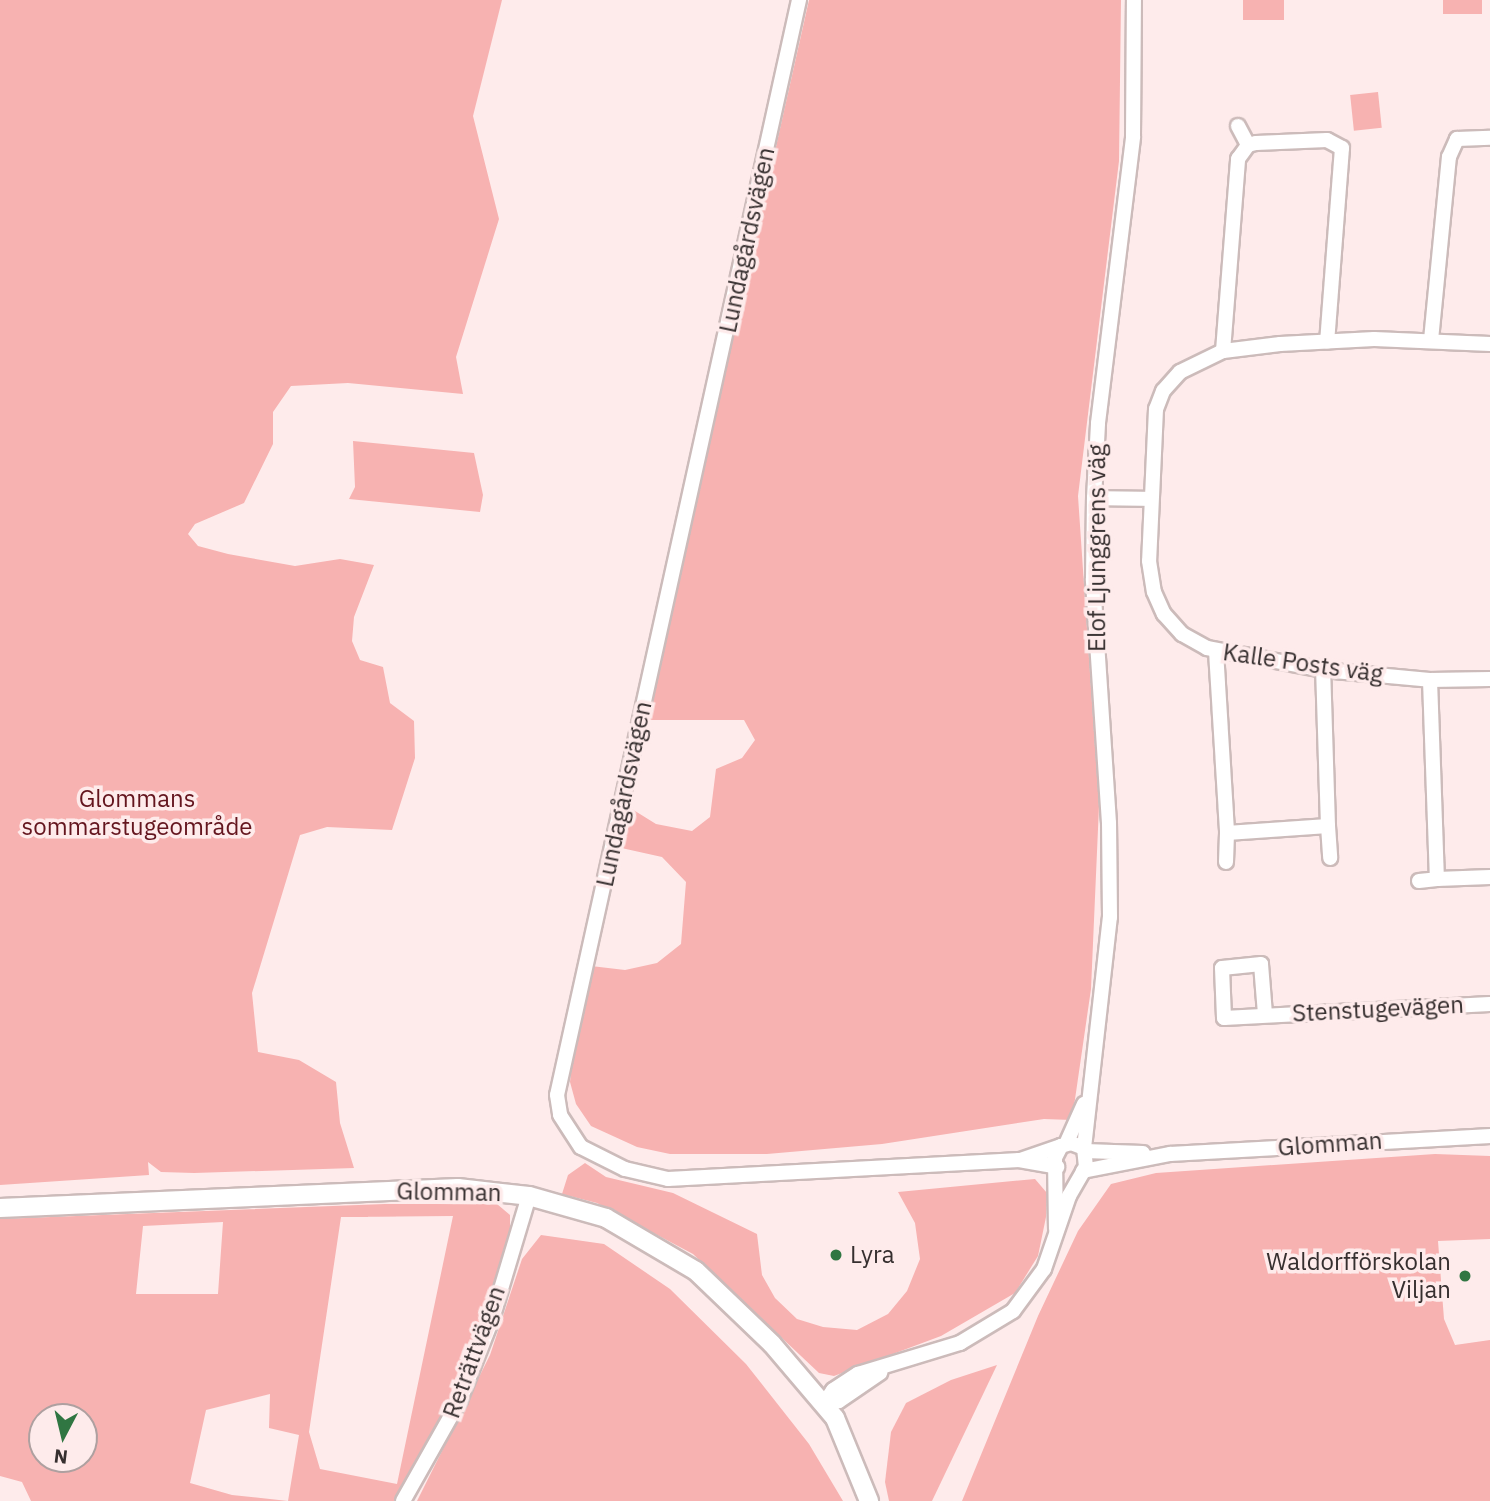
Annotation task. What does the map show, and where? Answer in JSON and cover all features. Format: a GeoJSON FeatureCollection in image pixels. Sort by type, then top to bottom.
{"type":"FeatureCollection","features":[{"type":"Feature","properties":{"kind":"main road","name":"Glomman"},"geometry":{"type":"LineString","coordinates":[[0,1208],[458,1188],[529,1196],[606,1218],[696,1271],[772,1344],[823,1405],[868,1501]]}},
{"type":"Feature","properties":{"kind":"street","name":"Lundagårdsvägen"},"geometry":{"type":"LineString","coordinates":[[799,0],[557,1095],[560,1115],[581,1147],[625,1169],[668,1179],[1019,1160],[1057,1168]]}},
{"type":"Feature","properties":{"kind":"street","name":"Elof Ljunggrens väg"},"geometry":{"type":"LineString","coordinates":[[1084,1150],[1087,1096],[1110,917],[1108,799],[1093,579],[1094,498],[1098,423],[1133,136],[1134,0]]}},
{"type":"Feature","properties":{"kind":"street"},"geometry":{"type":"LineString","coordinates":[[1238,126],[1248,145]]}},
{"type":"Feature","properties":{"kind":"street"},"geometry":{"type":"LineString","coordinates":[[1431,340],[1449,157],[1457,139],[1490,138]]}},
{"type":"Feature","properties":{"kind":"street"},"geometry":{"type":"LineString","coordinates":[[1248,145],[1327,141],[1342,148],[1327,341]]}},
{"type":"Feature","properties":{"kind":"street"},"geometry":{"type":"LineString","coordinates":[[1223,351],[1237,168],[1248,145]]}},
{"type":"Feature","properties":{"kind":"street","name":"Kalle Posts väg"},"geometry":{"type":"LineString","coordinates":[[1490,344],[1431,340],[1327,341],[1223,351],[1180,372],[1163,391],[1151,439],[1150,569],[1159,606],[1182,634],[1216,651],[1323,670],[1430,680],[1490,679]]}},
{"type":"Feature","properties":{"kind":"street"},"geometry":{"type":"LineString","coordinates":[[1094,498],[1151,499]]}},
{"type":"Feature","properties":{"kind":"street"},"geometry":{"type":"LineString","coordinates":[[1216,651],[1227,833],[1226,862]]}},
{"type":"Feature","properties":{"kind":"street"},"geometry":{"type":"LineString","coordinates":[[1323,670],[1330,858]]}},
{"type":"Feature","properties":{"kind":"street"},"geometry":{"type":"LineString","coordinates":[[1430,680],[1437,879]]}},
{"type":"Feature","properties":{"kind":"street"},"geometry":{"type":"LineString","coordinates":[[1227,833],[1328,826]]}},
{"type":"Feature","properties":{"kind":"street"},"geometry":{"type":"LineString","coordinates":[[1419,881],[1490,877]]}},
{"type":"Feature","properties":{"kind":"street","name":"Stenstugevägen"},"geometry":{"type":"LineString","coordinates":[[1265,1014],[1261,964],[1222,968],[1224,1018],[1490,1004]]}},
{"type":"Feature","properties":{"kind":"street","name":"Elof Ljunggrens väg"},"geometry":{"type":"LineString","coordinates":[[1063,1145],[1087,1096]]}},
{"type":"Feature","properties":{"kind":"street","name":"Glomman"},"geometry":{"type":"LineString","coordinates":[[1084,1150],[1170,1154],[1490,1136]]}},
{"type":"Feature","properties":{"kind":"street","name":"Lundagårdsvägen"},"geometry":{"type":"LineString","coordinates":[[1019,1160],[1063,1145]]}},
{"type":"Feature","properties":{"kind":"street"},"geometry":{"type":"LineString","coordinates":[[823,1405],[833,1390],[858,1374],[960,1343],[1013,1311],[1044,1269],[1056,1229],[1082,1172],[1084,1150],[1063,1145],[1055,1158],[1056,1229]]}},
{"type":"Feature","properties":{"kind":"street","name":"Glomman"},"geometry":{"type":"LineString","coordinates":[[1082,1172],[1170,1154]]}},
{"type":"Feature","properties":{"kind":"street"},"geometry":{"type":"LineString","coordinates":[[1057,1168],[1068,1176],[1082,1172]]}},
{"type":"Feature","properties":{"kind":"street","name":"Reträttvägen"},"geometry":{"type":"LineString","coordinates":[[407,1498],[442,1437],[475,1364],[529,1196]]}},
{"type":"Feature","properties":{"kind":"green space","name":"Glommans sommarstugeområde"},"geometry":{"type":"Polygon","coordinates":[[[0,0],[502,0],[473,116],[499,219],[456,357],[463,394],[348,383],[291,386],[273,412],[273,444],[244,503],[195,524],[188,534],[198,546],[295,566],[340,559],[374,565],[354,617],[352,641],[360,660],[383,667],[390,703],[414,721],[415,758],[392,830],[327,827],[300,835],[252,993],[258,1052],[299,1060],[336,1082],[340,1123],[354,1168],[194,1173],[161,1172],[148,1162],[149,1175],[0,1185],[0,0]]]}},
{"type":"Feature","properties":{"kind":"green space"},"geometry":{"type":"Polygon","coordinates":[[[809,0],[1121,0],[1119,161],[1078,496],[1099,806],[1091,989],[1072,1120],[1044,1119],[882,1144],[767,1154],[670,1154],[637,1147],[591,1126],[576,1104],[570,1082],[573,1052],[591,966],[625,970],[657,963],[681,944],[686,882],[662,857],[617,847],[627,806],[656,824],[692,831],[710,817],[716,769],[742,758],[755,740],[744,720],[647,720],[809,0]]]}},
{"type":"Feature","properties":{"kind":"green space"},"geometry":{"type":"Polygon","coordinates":[[[1243,0],[1284,0],[1284,20],[1243,20],[1243,0]]]}},
{"type":"Feature","properties":{"kind":"green space"},"geometry":{"type":"Polygon","coordinates":[[[1443,0],[1482,0],[1482,14],[1443,14],[1443,0]]]}},
{"type":"Feature","properties":{"kind":"green space"},"geometry":{"type":"Polygon","coordinates":[[[1378,92],[1382,128],[1354,131],[1350,95],[1378,92]]]}},
{"type":"Feature","properties":{"kind":"green space"},"geometry":{"type":"Polygon","coordinates":[[[353,441],[474,453],[483,495],[480,512],[349,499],[355,487],[353,441]]]}},
{"type":"Feature","properties":{"kind":"green space"},"geometry":{"type":"Polygon","coordinates":[[[1435,1154],[1490,1156],[1490,1239],[1438,1241],[1444,1319],[1455,1345],[1490,1340],[1490,1501],[962,1501],[1038,1316],[1078,1231],[1111,1184],[1156,1173],[1435,1154]]]}},
{"type":"Feature","properties":{"kind":"green space"},"geometry":{"type":"Polygon","coordinates":[[[585,1163],[606,1177],[673,1193],[757,1234],[762,1275],[775,1298],[797,1319],[823,1327],[857,1330],[888,1314],[907,1291],[920,1259],[915,1223],[898,1192],[1035,1179],[1047,1193],[1046,1217],[1038,1256],[1015,1293],[941,1336],[834,1376],[819,1373],[693,1254],[597,1203],[562,1194],[568,1175],[585,1163]]]}},
{"type":"Feature","properties":{"kind":"green space"},"geometry":{"type":"Polygon","coordinates":[[[385,1204],[497,1204],[510,1215],[510,1232],[482,1330],[450,1406],[400,1501],[288,1501],[31,1501],[22,1482],[0,1476],[0,1219],[385,1204]],[[453,1216],[341,1217],[309,1432],[320,1469],[397,1484],[453,1216]],[[223,1222],[143,1226],[136,1294],[218,1294],[223,1222]],[[270,1394],[206,1410],[190,1483],[232,1495],[288,1501],[299,1435],[269,1428],[270,1394]]]}},
{"type":"Feature","properties":{"kind":"green space"},"geometry":{"type":"Polygon","coordinates":[[[541,1235],[604,1244],[670,1289],[746,1364],[809,1444],[843,1501],[417,1501],[490,1355],[522,1259],[541,1235]]]}},
{"type":"Feature","properties":{"kind":"green space"},"geometry":{"type":"Polygon","coordinates":[[[997,1365],[932,1501],[889,1501],[885,1482],[891,1432],[906,1403],[951,1380],[997,1365]]]}},
{"type":"Feature","properties":{"kind":"place","name":"Lyra"},"geometry":{"type":"Point","coordinates":[836,1255]}},
{"type":"Feature","properties":{"kind":"place","name":"Waldorfförskolan Viljan"},"geometry":{"type":"Point","coordinates":[1465,1276]}}]}
